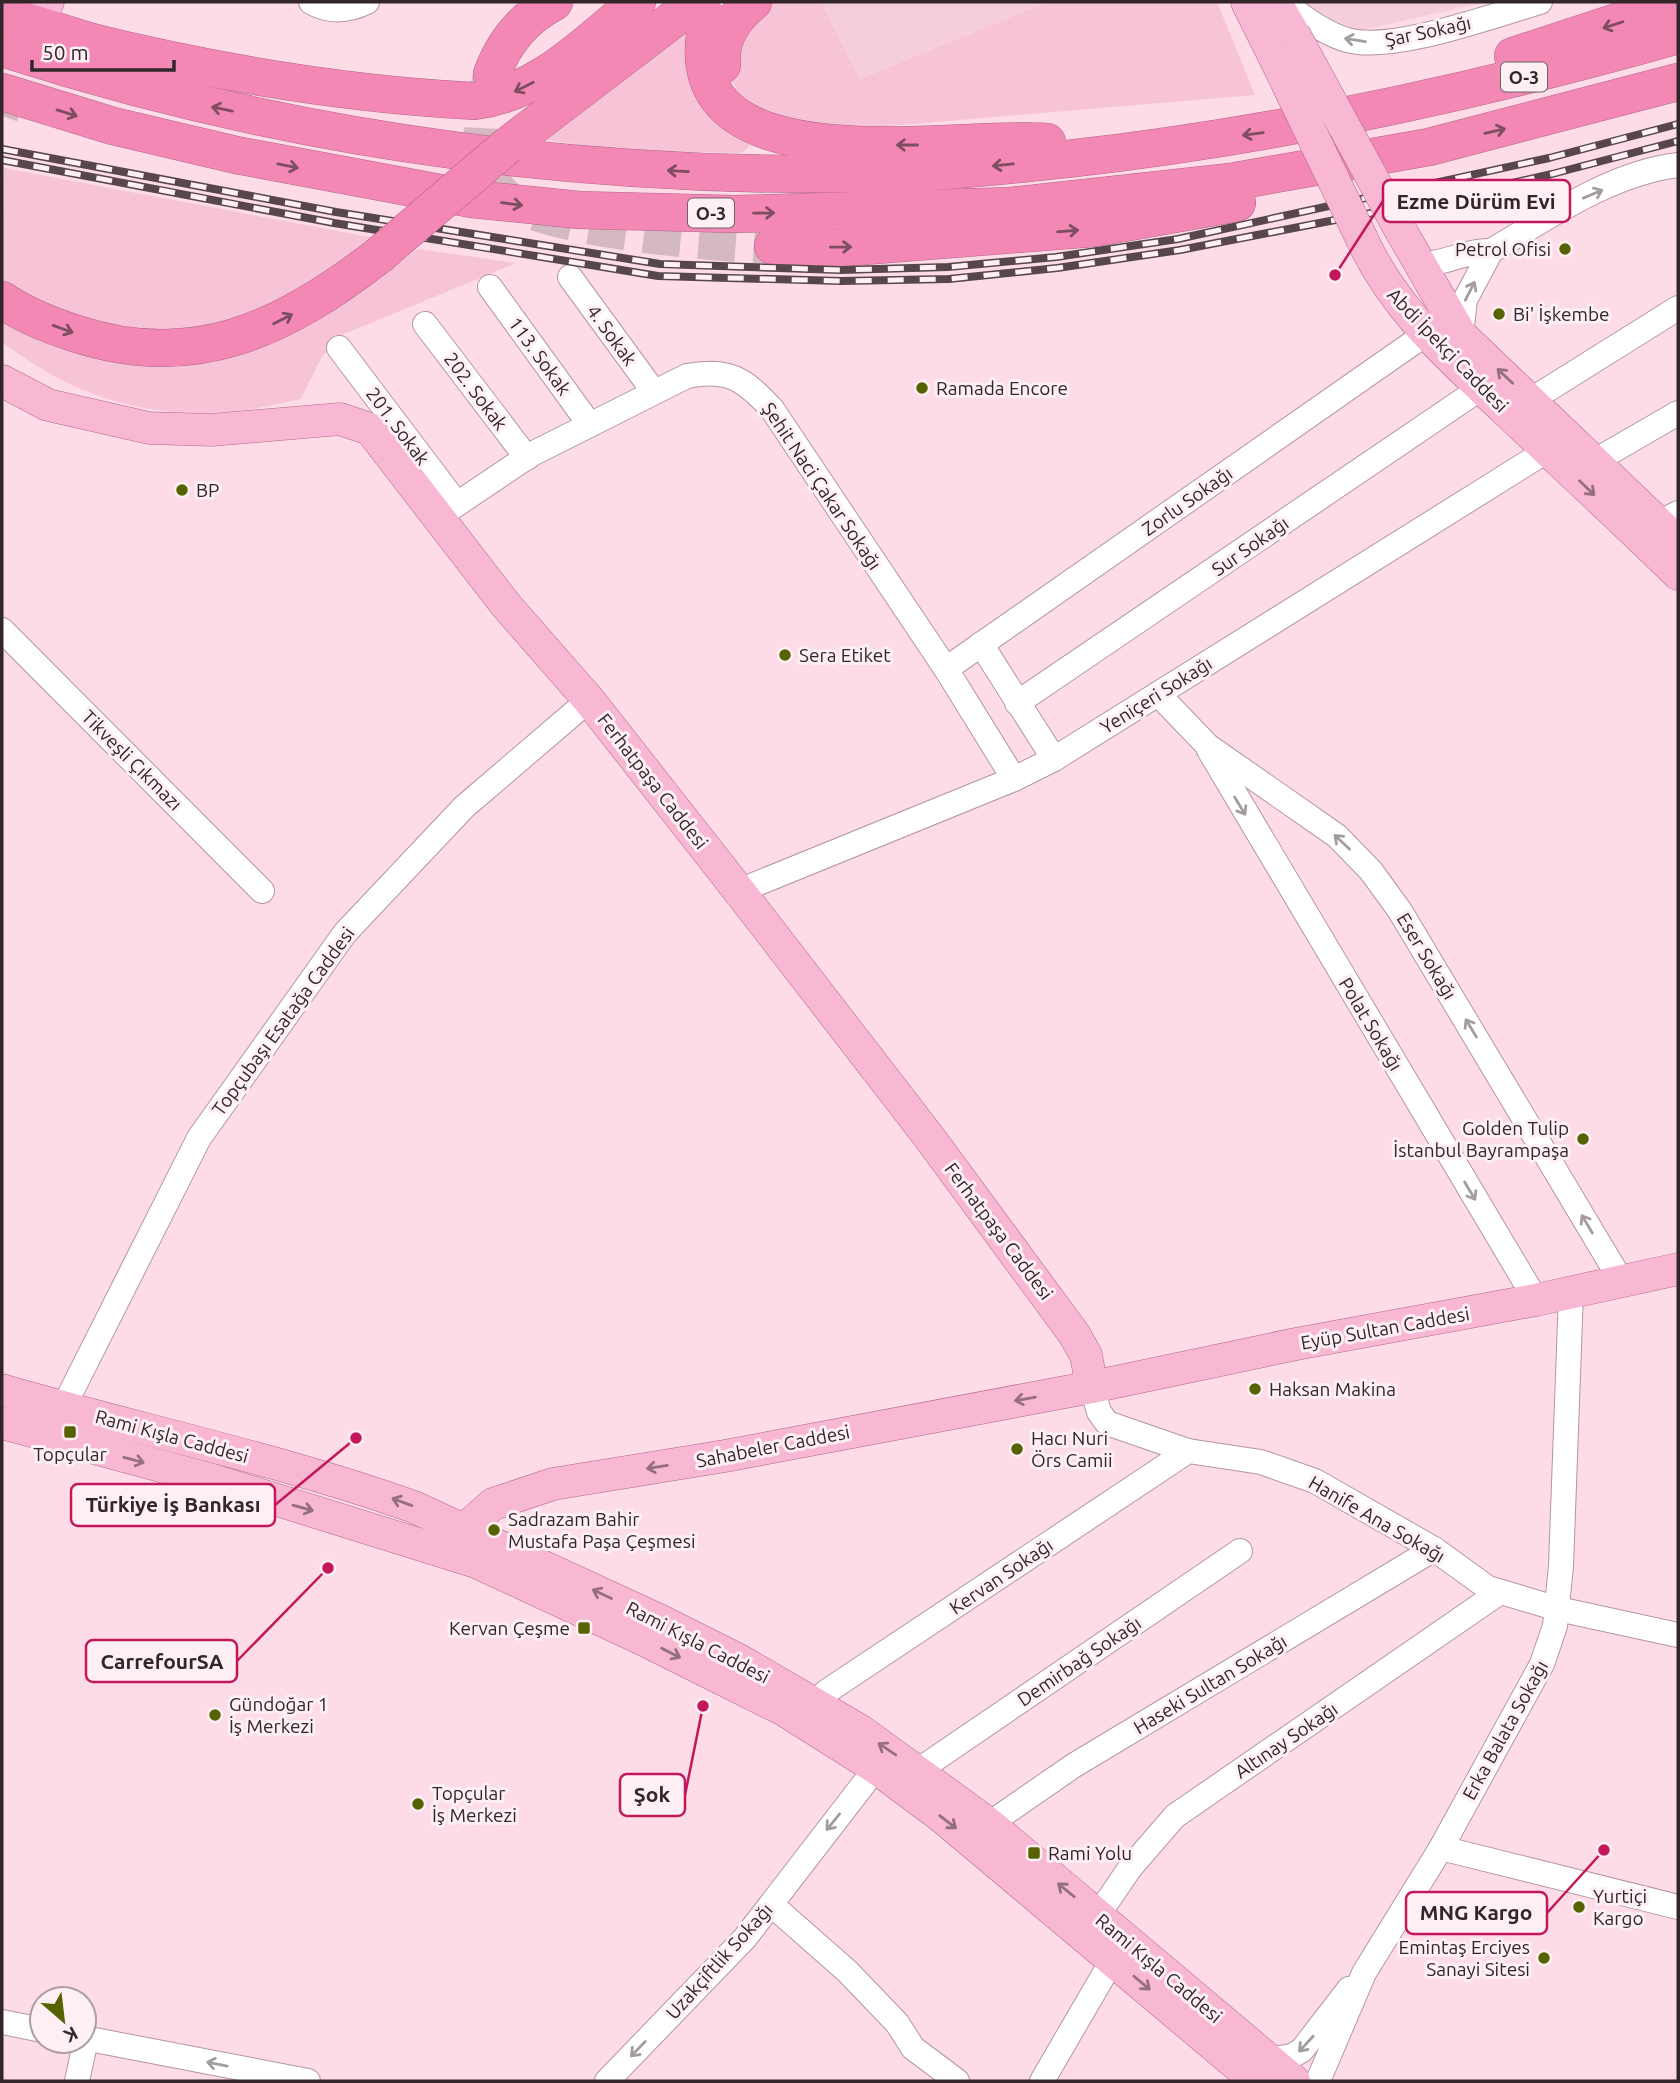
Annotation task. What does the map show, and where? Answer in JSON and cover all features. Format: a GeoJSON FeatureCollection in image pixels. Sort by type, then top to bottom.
{"type":"FeatureCollection","features":[{"type":"Feature","properties":{"kind":"highway"},"geometry":{"type":"LineString","coordinates":[[492,74],[509,39],[528,19],[554,2]]}},
{"type":"Feature","properties":{"kind":"highway"},"geometry":{"type":"LineString","coordinates":[[83,40],[200,68],[317,86],[475,101],[498,98],[522,90],[545,76],[636,2]]}},
{"type":"Feature","properties":{"kind":"highway"},"geometry":{"type":"LineString","coordinates":[[2,300],[33,317],[96,341],[150,350],[188,348],[255,332],[327,293],[378,256],[620,39],[668,2]]}},
{"type":"Feature","properties":{"kind":"highway"},"geometry":{"type":"LineString","coordinates":[[746,119],[726,87],[721,59],[728,29],[738,13],[753,2]]}},
{"type":"Feature","properties":{"kind":"highway"},"geometry":{"type":"LineString","coordinates":[[1369,114],[1468,71],[1678,2]]}},
{"type":"Feature","properties":{"kind":"highway"},"geometry":{"type":"LineString","coordinates":[[495,151],[702,11]]}},
{"type":"Feature","properties":{"kind":"highway"},"geometry":{"type":"LineString","coordinates":[[702,11],[704,47],[710,81],[723,103],[746,119],[786,138],[814,144],[929,145],[1026,140],[1057,143],[1096,156]]}},
{"type":"Feature","properties":{"kind":"highway"},"geometry":{"type":"LineString","coordinates":[[2,14],[186,73],[439,131],[495,151]]}},
{"type":"Feature","properties":{"kind":"highway","name":"O-3"},"geometry":{"type":"LineString","coordinates":[[2,48],[211,107],[376,139],[495,151],[626,169],[809,174],[924,172],[1096,156],[1279,130],[1369,114],[1569,66],[1678,35]]}},
{"type":"Feature","properties":{"kind":"highway","name":"O-3"},"geometry":{"type":"LineString","coordinates":[[2,93],[113,126],[236,155],[472,199],[579,210],[735,214],[1010,206],[1230,182],[1429,147],[1678,82]]}},
{"type":"Feature","properties":{"kind":"highway"},"geometry":{"type":"LineString","coordinates":[[773,246],[839,248],[1095,228],[1204,211],[1306,187],[1388,164],[1429,147]]}},
{"type":"Feature","properties":{"kind":"main road","name":"Abdi İpekçi Caddesi"},"geometry":{"type":"LineString","coordinates":[[1247,2],[1284,46],[1379,235],[1391,293],[1481,388],[1678,573]]}},
{"type":"Feature","properties":{"kind":"main road","name":"Abdi İpekçi Caddesi"},"geometry":{"type":"LineString","coordinates":[[1275,2],[1284,46],[1343,199],[1379,235],[1419,263],[1461,335],[1595,461],[1672,526]]}},
{"type":"Feature","properties":{"kind":"main road","name":"Ferhatpaşa Caddesi"},"geometry":{"type":"LineString","coordinates":[[2,359],[76,411]]}},
{"type":"Feature","properties":{"kind":"main road","name":"Ferhatpaşa Caddesi"},"geometry":{"type":"LineString","coordinates":[[2,381],[48,405],[127,424],[188,430],[320,419],[348,421],[370,429],[447,511],[505,604],[589,700],[739,891],[1049,1298],[1086,1355],[1093,1387]]}},
{"type":"Feature","properties":{"kind":"main road","name":"Eyüp Sultan Caddesi"},"geometry":{"type":"LineString","coordinates":[[1093,1387],[1296,1344],[1571,1293],[1678,1269]]}},
{"type":"Feature","properties":{"kind":"main road","name":"Sahabeler Caddesi"},"geometry":{"type":"LineString","coordinates":[[465,1529],[494,1504],[553,1484],[725,1456],[1093,1387]]}},
{"type":"Feature","properties":{"kind":"main road","name":"Rami Kışla Caddesi"},"geometry":{"type":"LineString","coordinates":[[2,1390],[175,1435],[360,1488],[465,1529],[659,1620],[815,1703],[919,1770],[989,1824],[1098,1915],[1262,2071]]}},
{"type":"Feature","properties":{"kind":"main road","name":"Rami Kışla Caddesi"},"geometry":{"type":"LineString","coordinates":[[2,1423],[383,1532],[476,1562],[640,1638],[784,1710],[876,1768],[971,1840],[1186,2020],[1262,2071],[1294,2081]]}},
{"type":"Feature","properties":{"kind":"main road"},"geometry":{"type":"LineString","coordinates":[[167,1469],[175,1461],[178,1448],[175,1435]]}},
{"type":"Feature","properties":{"kind":"main road"},"geometry":{"type":"LineString","coordinates":[[465,1529],[465,1541],[476,1562]]}},
{"type":"Feature","properties":{"kind":"main road"},"geometry":{"type":"LineString","coordinates":[[1186,2020],[1232,2081]]}},
{"type":"Feature","properties":{"kind":"street"},"geometry":{"type":"LineString","coordinates":[[311,2],[324,10],[352,9],[367,2]]}},
{"type":"Feature","properties":{"kind":"street","name":"Şar Sokağı"},"geometry":{"type":"LineString","coordinates":[[1282,2],[1328,32],[1348,40],[1370,42],[1423,34],[1540,2]]}},
{"type":"Feature","properties":{"kind":"street"},"geometry":{"type":"LineString","coordinates":[[1461,335],[1465,300],[1491,251],[1579,200],[1674,165]]}},
{"type":"Feature","properties":{"kind":"street"},"geometry":{"type":"LineString","coordinates":[[1419,263],[1429,264],[1476,250],[1491,251]]}},
{"type":"Feature","properties":{"kind":"street","name":"4. Sokak"},"geometry":{"type":"LineString","coordinates":[[570,277],[654,393]]}},
{"type":"Feature","properties":{"kind":"street","name":"113. Sokak"},"geometry":{"type":"LineString","coordinates":[[490,287],[590,425]]}},
{"type":"Feature","properties":{"kind":"street"},"geometry":{"type":"LineString","coordinates":[[1531,400],[1678,308]]}},
{"type":"Feature","properties":{"kind":"street","name":"202. Sokak"},"geometry":{"type":"LineString","coordinates":[[425,324],[527,458]]}},
{"type":"Feature","properties":{"kind":"street","name":"Zorlu Sokağı"},"geometry":{"type":"LineString","coordinates":[[946,669],[1427,333]]}},
{"type":"Feature","properties":{"kind":"street","name":"201. Sokak"},"geometry":{"type":"LineString","coordinates":[[339,348],[447,511]]}},
{"type":"Feature","properties":{"kind":"street","name":"Şehit Naci Çakar Sokağı"},"geometry":{"type":"LineString","coordinates":[[447,511],[527,458],[687,376],[714,371],[732,376],[754,390],[772,409],[946,669],[1014,779]]}},
{"type":"Feature","properties":{"kind":"street","name":"Sur Sokağı"},"geometry":{"type":"LineString","coordinates":[[1017,703],[1481,388]]}},
{"type":"Feature","properties":{"kind":"street"},"geometry":{"type":"LineString","coordinates":[[1595,461],[1678,413]]}},
{"type":"Feature","properties":{"kind":"street","name":"Yeniçeri Sokağı"},"geometry":{"type":"LineString","coordinates":[[739,891],[1014,779],[1054,759],[1548,450]]}},
{"type":"Feature","properties":{"kind":"street","name":"Tikveşli Çıkmazı"},"geometry":{"type":"LineString","coordinates":[[2,630],[262,891]]}},
{"type":"Feature","properties":{"kind":"street"},"geometry":{"type":"LineString","coordinates":[[981,644],[1054,759]]}},
{"type":"Feature","properties":{"kind":"street","name":"Eser Sokağı"},"geometry":{"type":"LineString","coordinates":[[1157,694],[1208,746],[1336,836],[1371,871],[1400,911],[1622,1282]]}},
{"type":"Feature","properties":{"kind":"street","name":"Topçubaşı Esatağa Caddesi"},"geometry":{"type":"LineString","coordinates":[[63,1408],[199,1138],[345,933],[464,807],[589,700]]}},
{"type":"Feature","properties":{"kind":"street","name":"Polat Sokağı"},"geometry":{"type":"LineString","coordinates":[[1208,746],[1226,782],[1536,1300]]}},
{"type":"Feature","properties":{"kind":"street","name":"Erka Balata Sokağı"},"geometry":{"type":"LineString","coordinates":[[1262,2071],[1302,2050],[1364,1973],[1441,1848],[1542,1664],[1558,1609],[1571,1293]]}},
{"type":"Feature","properties":{"kind":"street","name":"Hanife Ana Sokağı"},"geometry":{"type":"LineString","coordinates":[[1093,1387],[1099,1412],[1107,1423],[1188,1451],[1261,1462],[1315,1481],[1434,1549],[1478,1583],[1558,1609],[1678,1634]]}},
{"type":"Feature","properties":{"kind":"street","name":"Kervan Sokağı"},"geometry":{"type":"LineString","coordinates":[[815,1703],[827,1692],[1188,1451]]}},
{"type":"Feature","properties":{"kind":"street","name":"Haseki Sultan Sokağı"},"geometry":{"type":"LineString","coordinates":[[989,1824],[1073,1766],[1434,1549]]}},
{"type":"Feature","properties":{"kind":"street","name":"Demirbağ Sokağı"},"geometry":{"type":"LineString","coordinates":[[919,1770],[1240,1551]]}},
{"type":"Feature","properties":{"kind":"street","name":"Altınay Sokağı"},"geometry":{"type":"LineString","coordinates":[[1098,1915],[1130,1868],[1175,1816],[1500,1592]]}},
{"type":"Feature","properties":{"kind":"street","name":"Uzakçiftlik Sokağı"},"geometry":{"type":"LineString","coordinates":[[607,2081],[744,1938],[876,1768]]}},
{"type":"Feature","properties":{"kind":"street"},"geometry":{"type":"LineString","coordinates":[[1441,1848],[1678,1907]]}},
{"type":"Feature","properties":{"kind":"street"},"geometry":{"type":"LineString","coordinates":[[772,1905],[847,1971],[897,2023],[912,2048],[957,2081]]}},
{"type":"Feature","properties":{"kind":"street"},"geometry":{"type":"LineString","coordinates":[[1042,2081],[1113,1959]]}},
{"type":"Feature","properties":{"kind":"street","name":"Erka Balata Sokağı"},"geometry":{"type":"LineString","coordinates":[[1318,2081],[1364,1973]]}},
{"type":"Feature","properties":{"kind":"street"},"geometry":{"type":"LineString","coordinates":[[2,2022],[28,2027]]}},
{"type":"Feature","properties":{"kind":"street"},"geometry":{"type":"LineString","coordinates":[[98,2041],[308,2081]]}},
{"type":"Feature","properties":{"kind":"street"},"geometry":{"type":"LineString","coordinates":[[77,2081],[82,2055]]}},
{"type":"Feature","properties":{"kind":"shaded area"},"geometry":{"type":"Polygon","coordinates":[[[772,2],[821,2],[859,79],[1048,2],[1217,2],[1255,95],[866,128],[784,120],[742,99],[730,77],[746,18],[772,2]]]}},
{"type":"Feature","properties":{"kind":"shaded area"},"geometry":{"type":"Polygon","coordinates":[[[821,2],[1048,2],[858,79],[821,2]]]}},
{"type":"Feature","properties":{"kind":"shaded area"},"geometry":{"type":"Polygon","coordinates":[[[1292,2],[1486,2],[1349,33],[1292,2]]]}},
{"type":"Feature","properties":{"kind":"shaded area"},"geometry":{"type":"Polygon","coordinates":[[[692,23],[688,64],[690,81],[704,108],[716,121],[750,145],[742,153],[616,150],[546,140],[692,23]]]}},
{"type":"Feature","properties":{"kind":"shaded area"},"geometry":{"type":"Polygon","coordinates":[[[4,168],[370,237],[340,262],[260,313],[170,335],[101,327],[2,286],[4,168]]]}},
{"type":"Feature","properties":{"kind":"shaded area"},"geometry":{"type":"Polygon","coordinates":[[[418,249],[516,263],[342,335],[321,358],[301,399],[227,412],[195,413],[136,406],[80,389],[54,376],[2,342],[2,313],[125,360],[371,284],[418,249]]]}},
{"type":"Feature","properties":{"kind":"tunnel"},"geometry":{"type":"LineString","coordinates":[[2,116],[32,31]]}},
{"type":"Feature","properties":{"kind":"tunnel"},"geometry":{"type":"LineString","coordinates":[[492,74],[483,119],[483,150],[491,178],[500,192],[518,205],[548,216],[628,232],[773,246]]}},
{"type":"Feature","properties":{"kind":"railway"},"geometry":{"type":"LineString","coordinates":[[2,149],[336,212],[660,264],[841,270],[948,267],[1056,257],[1178,239],[1549,158],[1678,124]]}},
{"type":"Feature","properties":{"kind":"railway"},"geometry":{"type":"LineString","coordinates":[[2,160],[334,223],[658,276],[841,281],[949,279],[1057,268],[1180,250],[1428,202],[1552,174],[1678,141]]}},
{"type":"Feature","properties":{"kind":"place","name":"Petrol Ofisi"},"geometry":{"type":"Point","coordinates":[1565,249]}},
{"type":"Feature","properties":{"kind":"place","name":"Ezme Dürüm Evi"},"geometry":{"type":"Point","coordinates":[1335,275]}},
{"type":"Feature","properties":{"kind":"place","name":"Bi' İşkembe"},"geometry":{"type":"Point","coordinates":[1499,314]}},
{"type":"Feature","properties":{"kind":"place","name":"Ramada Encore"},"geometry":{"type":"Point","coordinates":[922,388]}},
{"type":"Feature","properties":{"kind":"place","name":"BP"},"geometry":{"type":"Point","coordinates":[182,490]}},
{"type":"Feature","properties":{"kind":"place","name":"Sera Etiket"},"geometry":{"type":"Point","coordinates":[785,655]}},
{"type":"Feature","properties":{"kind":"place","name":"Golden Tulip İstanbul Bayrampaşa"},"geometry":{"type":"Point","coordinates":[1583,1139]}},
{"type":"Feature","properties":{"kind":"place","name":"Haksan Makina"},"geometry":{"type":"Point","coordinates":[1255,1389]}},
{"type":"Feature","properties":{"kind":"place","name":"Topçular"},"geometry":{"type":"Point","coordinates":[70,1432]}},
{"type":"Feature","properties":{"kind":"place","name":"Türkiye İş Bankası"},"geometry":{"type":"Point","coordinates":[356,1438]}},
{"type":"Feature","properties":{"kind":"place","name":"Hacı Nuri Örs Camii"},"geometry":{"type":"Point","coordinates":[1017,1449]}},
{"type":"Feature","properties":{"kind":"place","name":"Sadrazam Bahir Mustafa Paşa Çeşmesi"},"geometry":{"type":"Point","coordinates":[494,1530]}},
{"type":"Feature","properties":{"kind":"place","name":"CarrefourSA"},"geometry":{"type":"Point","coordinates":[328,1568]}},
{"type":"Feature","properties":{"kind":"place","name":"Kervan Çeşme"},"geometry":{"type":"Point","coordinates":[584,1628]}},
{"type":"Feature","properties":{"kind":"place","name":"Şok"},"geometry":{"type":"Point","coordinates":[703,1706]}},
{"type":"Feature","properties":{"kind":"place","name":"Gündoğar 1 İş Merkezi"},"geometry":{"type":"Point","coordinates":[215,1715]}},
{"type":"Feature","properties":{"kind":"place","name":"Topçular İş Merkezi"},"geometry":{"type":"Point","coordinates":[418,1804]}},
{"type":"Feature","properties":{"kind":"place","name":"MNG Kargo"},"geometry":{"type":"Point","coordinates":[1604,1850]}},
{"type":"Feature","properties":{"kind":"place","name":"Rami Yolu"},"geometry":{"type":"Point","coordinates":[1034,1853]}},
{"type":"Feature","properties":{"kind":"place","name":"Yurtiçi Kargo"},"geometry":{"type":"Point","coordinates":[1579,1907]}},
{"type":"Feature","properties":{"kind":"place","name":"Emintaş Erciyes Sanayi Sitesi"},"geometry":{"type":"Point","coordinates":[1544,1958]}}]}
